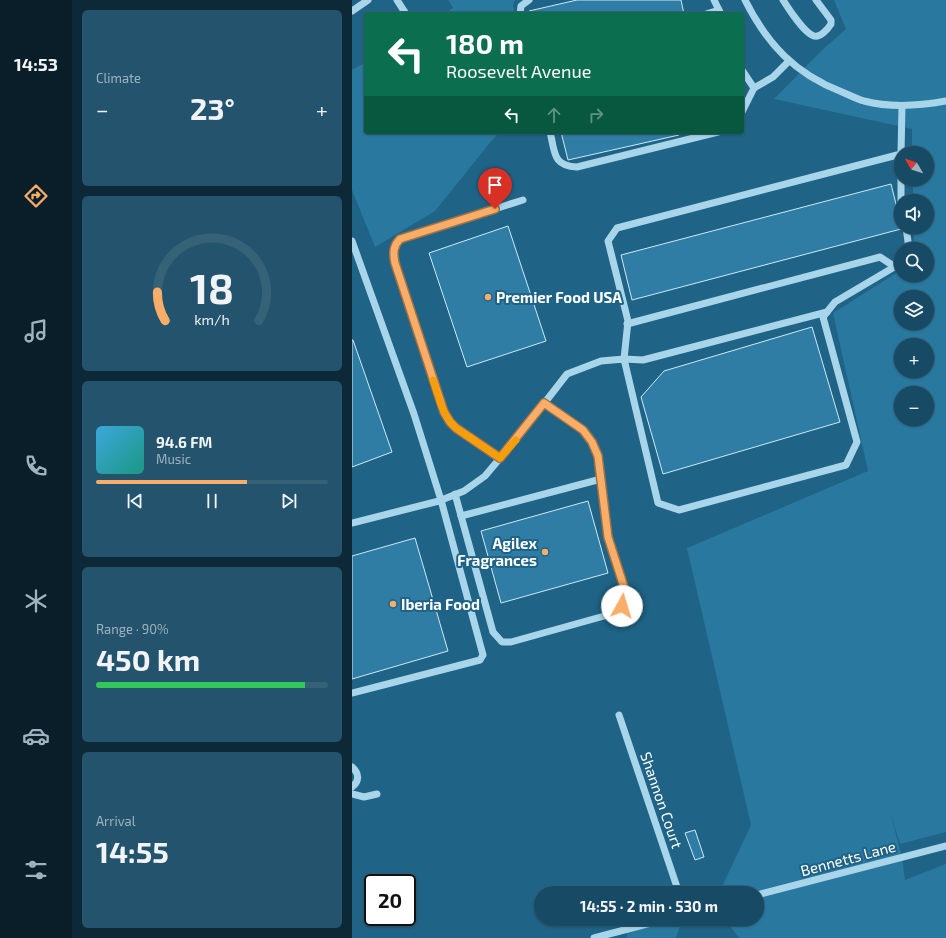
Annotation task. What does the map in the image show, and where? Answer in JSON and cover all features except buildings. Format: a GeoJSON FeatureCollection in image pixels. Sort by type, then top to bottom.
{"type":"FeatureCollection","features":[{"type":"Feature","properties":{"kind":"street"},"geometry":{"type":"LineString","coordinates":[[352,11],[368,0]]}},
{"type":"Feature","properties":{"kind":"street"},"geometry":{"type":"LineString","coordinates":[[397,0],[405,12]]}},
{"type":"Feature","properties":{"kind":"street"},"geometry":{"type":"LineString","coordinates":[[520,12],[522,6],[529,0]]}},
{"type":"Feature","properties":{"kind":"street"},"geometry":{"type":"LineString","coordinates":[[714,0],[720,12]]}},
{"type":"Feature","properties":{"kind":"street"},"geometry":{"type":"LineString","coordinates":[[745,0],[770,41],[789,61],[812,78],[864,101],[902,106],[946,101]]}},
{"type":"Feature","properties":{"kind":"street"},"geometry":{"type":"LineString","coordinates":[[783,0],[805,29],[815,37],[820,36],[831,24],[831,20],[816,0]]}},
{"type":"Feature","properties":{"kind":"street"},"geometry":{"type":"LineString","coordinates":[[744,108],[754,88],[773,77],[789,61]]}},
{"type":"Feature","properties":{"kind":"street"},"geometry":{"type":"LineString","coordinates":[[744,73],[754,88]]}},
{"type":"Feature","properties":{"kind":"street"},"geometry":{"type":"LineString","coordinates":[[901,146],[902,106]]}},
{"type":"Feature","properties":{"kind":"street"},"geometry":{"type":"LineString","coordinates":[[550,134],[556,157],[561,164],[569,167],[577,167],[710,134]]}},
{"type":"Feature","properties":{"kind":"street"},"geometry":{"type":"LineString","coordinates":[[894,155],[617,228],[608,241],[627,324],[624,359],[658,503],[679,510],[846,465],[857,442],[823,317],[835,302],[894,267]]}},
{"type":"Feature","properties":{"kind":"street"},"geometry":{"type":"LineString","coordinates":[[500,458],[456,428],[444,412],[393,254],[394,248],[400,239],[523,200]]}},
{"type":"Feature","properties":{"kind":"street"},"geometry":{"type":"LineString","coordinates":[[352,240],[414,414],[441,500],[483,655],[480,660],[352,693]]}},
{"type":"Feature","properties":{"kind":"street"},"geometry":{"type":"LineString","coordinates":[[627,324],[880,257],[894,263]]}},
{"type":"Feature","properties":{"kind":"street"},"geometry":{"type":"LineString","coordinates":[[352,523],[441,500],[464,491],[485,476],[567,374],[578,369],[601,361],[624,359],[643,360],[827,312]]}},
{"type":"Feature","properties":{"kind":"street"},"geometry":{"type":"LineString","coordinates":[[454,494],[493,632],[502,642],[511,642],[616,613],[622,606],[625,597],[624,587],[608,537],[598,456],[592,442],[583,430],[544,403]]}},
{"type":"Feature","properties":{"kind":"street"},"geometry":{"type":"LineString","coordinates":[[460,516],[601,479]]}},
{"type":"Feature","properties":{"kind":"street","name":"Shannon Court"},"geometry":{"type":"LineString","coordinates":[[619,715],[678,886]]}},
{"type":"Feature","properties":{"kind":"street"},"geometry":{"type":"LineString","coordinates":[[352,767],[356,770],[358,777],[356,784],[352,787]]}},
{"type":"Feature","properties":{"kind":"street"},"geometry":{"type":"LineString","coordinates":[[352,794],[364,797],[377,794]]}},
{"type":"Feature","properties":{"kind":"street","name":"Bennetts Lane"},"geometry":{"type":"LineString","coordinates":[[764,894],[946,846]]}},
{"type":"Feature","properties":{"kind":"street"},"geometry":{"type":"LineString","coordinates":[[594,938],[639,926]]}},
{"type":"Feature","properties":{"kind":"shaded area"},"geometry":{"type":"Polygon","coordinates":[[[448,0],[515,0],[513,5],[515,12],[447,12],[453,8],[448,0]]]}},
{"type":"Feature","properties":{"kind":"shaded area"},"geometry":{"type":"Polygon","coordinates":[[[834,0],[946,0],[946,832],[900,844],[890,812],[902,857],[905,880],[946,864],[946,938],[739,938],[730,926],[764,926],[764,886],[722,886],[751,825],[687,548],[868,471],[833,313],[894,274],[894,282],[934,282],[934,242],[914,242],[914,234],[934,234],[934,194],[913,194],[913,186],[934,186],[934,146],[912,146],[912,129],[774,99],[820,52],[846,29],[834,0]]]}},
{"type":"Feature","properties":{"kind":"shaded area"},"geometry":{"type":"Polygon","coordinates":[[[364,63],[364,134],[498,134],[435,211],[375,247],[352,190],[352,70],[364,63]]]}},
{"type":"Feature","properties":{"kind":"shaded area"},"geometry":{"type":"Polygon","coordinates":[[[657,926],[680,926],[676,938],[627,938],[626,930],[657,926]]]}},
{"type":"Feature","properties":{"kind":"slow traffic"},"geometry":{"type":"LineString","coordinates":[[433,380],[444,412],[456,428],[500,458],[516,440]]}},
{"type":"Feature","properties":{"kind":"place","name":"Premier Food USA"},"geometry":{"type":"Point","coordinates":[488,297]}},
{"type":"Feature","properties":{"kind":"place","name":"Agilex Fragrances"},"geometry":{"type":"Point","coordinates":[545,552]}},
{"type":"Feature","properties":{"kind":"place","name":"Iberia Food"},"geometry":{"type":"Point","coordinates":[393,604]}},
{"type":"Feature","properties":{"kind":"route"},"geometry":{"type":"LineString","coordinates":[[495,209],[400,239],[394,248],[393,254],[395,263],[444,412],[456,428],[500,458],[544,403],[583,430],[592,442],[598,456],[608,537],[624,587],[625,597],[622,606]]}}]}
